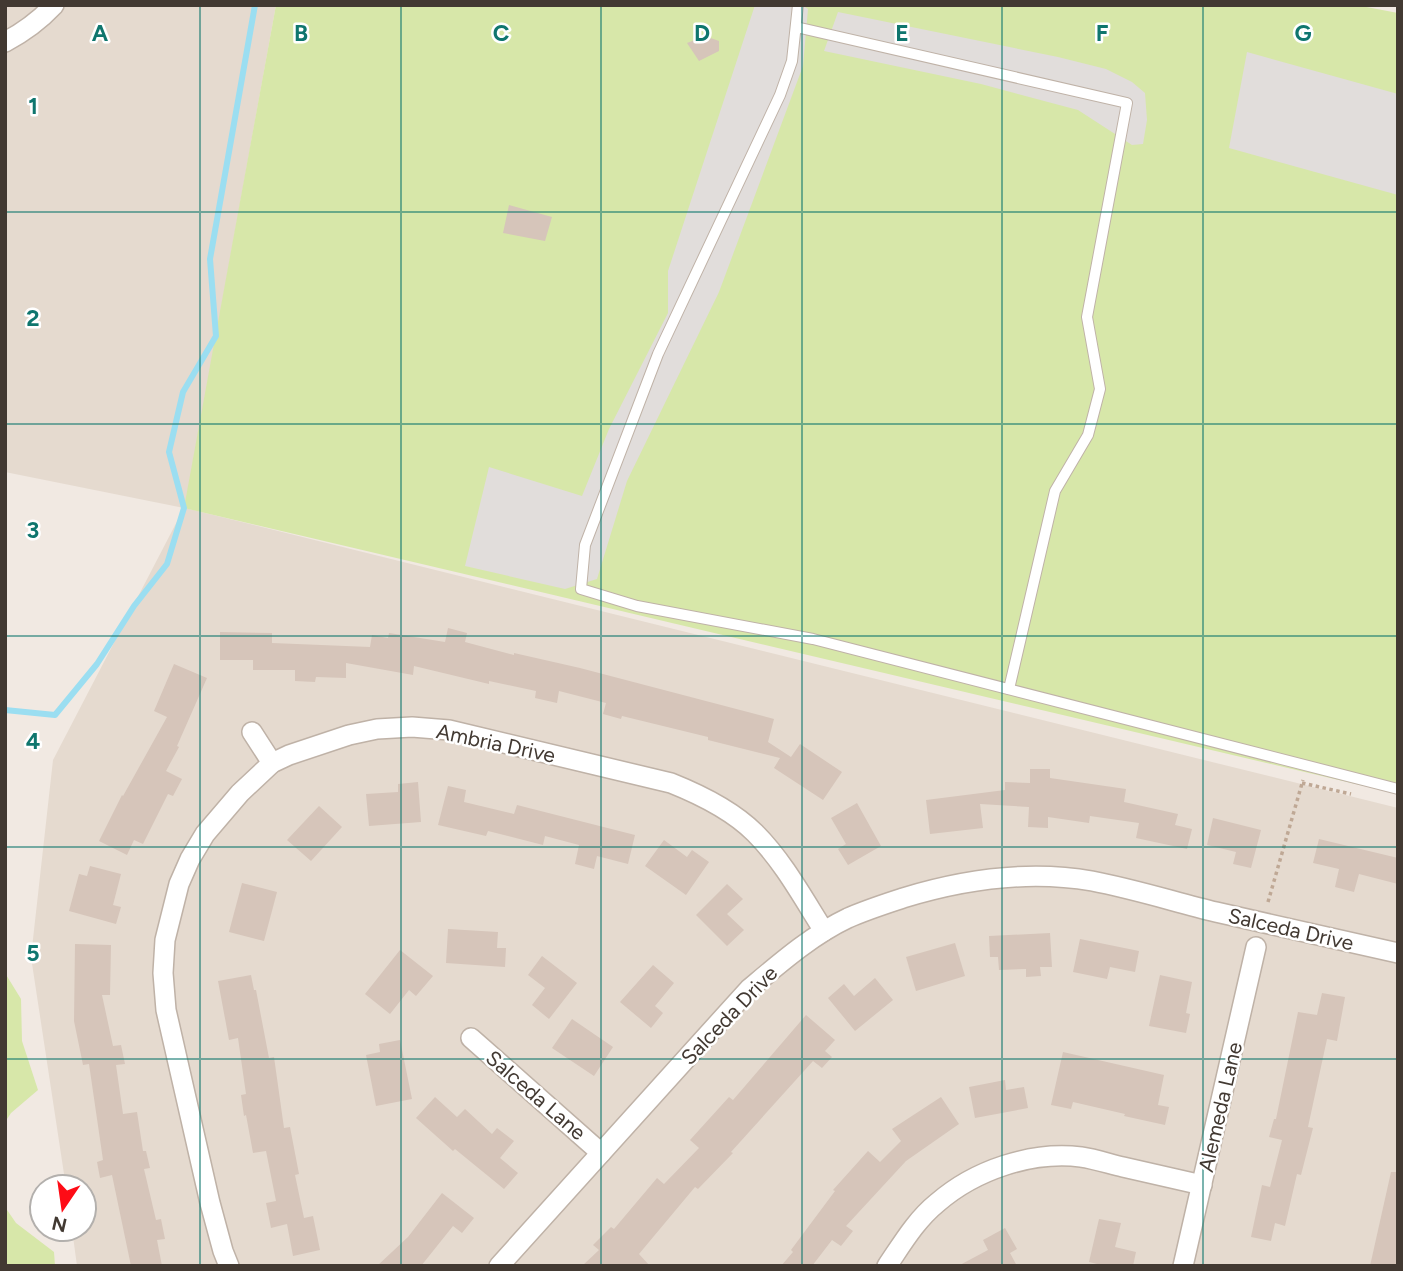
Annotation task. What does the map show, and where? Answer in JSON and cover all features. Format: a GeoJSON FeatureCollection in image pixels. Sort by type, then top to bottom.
{"type":"FeatureCollection","features":[{"type":"Feature","properties":{"kind":"street"},"geometry":{"type":"LineString","coordinates":[[5,41],[22,34],[54,5]]}},
{"type":"Feature","properties":{"kind":"street","name":"Ambria Drive"},"geometry":{"type":"LineString","coordinates":[[229,1266],[210,1203],[166,1010],[163,973],[165,940],[179,884],[205,834],[240,793],[272,763],[348,735],[377,729],[412,727],[449,730],[671,783],[699,794],[754,832],[774,854],[824,931]]}},
{"type":"Feature","properties":{"kind":"street"},"geometry":{"type":"LineString","coordinates":[[252,732],[272,763]]}},
{"type":"Feature","properties":{"kind":"street","name":"Salceda Drive"},"geometry":{"type":"LineString","coordinates":[[499,1266],[749,989],[824,931],[883,904],[931,889],[1007,876],[1091,881],[1398,953]]}},
{"type":"Feature","properties":{"kind":"street","name":"Alemeda Lane"},"geometry":{"type":"LineString","coordinates":[[1183,1266],[1256,947]]}},
{"type":"Feature","properties":{"kind":"street","name":"Salceda Lane"},"geometry":{"type":"LineString","coordinates":[[471,1038],[601,1153]]}},
{"type":"Feature","properties":{"kind":"street"},"geometry":{"type":"LineString","coordinates":[[887,1266],[915,1226],[936,1204],[960,1186],[990,1170],[1022,1161],[1049,1157],[1081,1157],[1202,1185]]}},
{"type":"Feature","properties":{"kind":"lane"},"geometry":{"type":"LineString","coordinates":[[798,5],[792,61],[780,95],[658,354],[585,545],[581,589],[638,606],[813,639],[1398,789]]}},
{"type":"Feature","properties":{"kind":"lane"},"geometry":{"type":"LineString","coordinates":[[796,27],[1128,103],[1087,317],[1100,390],[1088,435],[1055,491],[1009,689]]}},
{"type":"Feature","properties":{"kind":"path"},"geometry":{"type":"LineString","coordinates":[[1268,902],[1308,766]]}},
{"type":"Feature","properties":{"kind":"shaded area"},"geometry":{"type":"Polygon","coordinates":[[[5,5],[276,5],[185,508],[1398,808],[1398,1266],[77,1266],[74,1243],[98,1243],[98,1173],[64,1173],[31,957],[53,760],[184,508],[5,472],[5,5]]]}},
{"type":"Feature","properties":{"kind":"shaded area"},"geometry":{"type":"Polygon","coordinates":[[[755,5],[802,5],[808,9],[803,66],[719,292],[627,481],[597,579],[565,589],[465,566],[489,467],[582,496],[609,429],[668,313],[668,271],[755,5]]]}},
{"type":"Feature","properties":{"kind":"shaded area"},"geometry":{"type":"Polygon","coordinates":[[[838,12],[1106,69],[1132,82],[1145,93],[1147,120],[1143,144],[1132,145],[1078,110],[981,84],[824,51],[838,12]]]}},
{"type":"Feature","properties":{"kind":"shaded area"},"geometry":{"type":"Polygon","coordinates":[[[1247,52],[1398,94],[1398,195],[1229,148],[1247,52]]]}},
{"type":"Feature","properties":{"kind":"green space"},"geometry":{"type":"Polygon","coordinates":[[[276,5],[1356,5],[1398,13],[1398,794],[184,508],[276,5]]]}},
{"type":"Feature","properties":{"kind":"green space"},"geometry":{"type":"Polygon","coordinates":[[[5,973],[21,999],[22,1041],[38,1090],[11,1113],[5,1122],[5,973]]]}},
{"type":"Feature","properties":{"kind":"green space"},"geometry":{"type":"Polygon","coordinates":[[[5,1207],[16,1223],[28,1232],[28,1243],[42,1243],[54,1252],[55,1266],[5,1266],[5,1207]]]}},
{"type":"Feature","properties":{"kind":"building"},"geometry":{"type":"Polygon","coordinates":[[[705,36],[719,41],[719,51],[699,61],[687,43],[705,36]]]}},
{"type":"Feature","properties":{"kind":"building"},"geometry":{"type":"Polygon","coordinates":[[[509,205],[552,217],[545,241],[503,233],[509,205]]]}},
{"type":"Feature","properties":{"kind":"building"},"geometry":{"type":"Polygon","coordinates":[[[448,628],[467,633],[465,642],[580,668],[774,719],[768,742],[791,757],[800,744],[842,772],[823,800],[774,768],[780,758],[708,740],[708,737],[622,716],[621,719],[603,714],[606,703],[559,691],[557,703],[535,698],[536,691],[489,681],[489,684],[414,666],[413,675],[346,663],[346,678],[316,677],[315,682],[295,681],[295,670],[253,670],[253,660],[220,660],[220,632],[272,633],[272,643],[370,647],[372,635],[388,638],[389,633],[445,642],[448,628]]]}},
{"type":"Feature","properties":{"kind":"building"},"geometry":{"type":"Polygon","coordinates":[[[174,664],[207,678],[177,746],[179,747],[166,771],[182,779],[173,796],[168,794],[143,844],[134,840],[127,855],[99,841],[167,717],[154,711],[174,664]]]}},
{"type":"Feature","properties":{"kind":"building"},"geometry":{"type":"Polygon","coordinates":[[[1030,769],[1050,769],[1050,778],[1126,789],[1124,802],[1178,814],[1175,825],[1192,829],[1187,849],[1136,838],[1139,823],[1090,816],[1089,823],[1048,817],[1048,828],[1028,827],[1029,807],[980,804],[983,828],[930,834],[926,800],[1005,790],[1005,782],[1030,783],[1030,769]]]}},
{"type":"Feature","properties":{"kind":"building"},"geometry":{"type":"Polygon","coordinates":[[[418,782],[421,822],[369,826],[366,794],[398,792],[398,784],[418,782]]]}},
{"type":"Feature","properties":{"kind":"building"},"geometry":{"type":"Polygon","coordinates":[[[448,786],[466,790],[464,802],[514,814],[517,805],[635,835],[628,864],[597,856],[594,869],[575,864],[579,845],[545,836],[543,845],[488,831],[486,836],[438,825],[448,786]]]}},
{"type":"Feature","properties":{"kind":"building"},"geometry":{"type":"Polygon","coordinates":[[[857,803],[881,846],[848,865],[838,849],[846,844],[831,818],[857,803]]]}},
{"type":"Feature","properties":{"kind":"building"},"geometry":{"type":"Polygon","coordinates":[[[319,806],[342,827],[311,861],[287,840],[319,806]]]}},
{"type":"Feature","properties":{"kind":"building"},"geometry":{"type":"Polygon","coordinates":[[[1213,818],[1261,830],[1251,868],[1233,864],[1236,852],[1207,845],[1213,818]]]}},
{"type":"Feature","properties":{"kind":"building"},"geometry":{"type":"Polygon","coordinates":[[[1319,839],[1398,858],[1398,884],[1359,874],[1354,892],[1335,887],[1339,869],[1313,863],[1319,839]]]}},
{"type":"Feature","properties":{"kind":"building"},"geometry":{"type":"Polygon","coordinates":[[[664,840],[687,857],[692,850],[709,862],[686,895],[645,866],[664,840]]]}},
{"type":"Feature","properties":{"kind":"building"},"geometry":{"type":"Polygon","coordinates":[[[90,866],[121,874],[113,905],[121,907],[116,924],[69,911],[79,874],[87,876],[90,866]]]}},
{"type":"Feature","properties":{"kind":"building"},"geometry":{"type":"Polygon","coordinates":[[[242,883],[277,892],[264,941],[229,932],[242,883]]]}},
{"type":"Feature","properties":{"kind":"building"},"geometry":{"type":"Polygon","coordinates":[[[727,884],[743,899],[727,914],[744,930],[727,946],[696,915],[727,884]]]}},
{"type":"Feature","properties":{"kind":"building"},"geometry":{"type":"Polygon","coordinates":[[[448,929],[498,932],[497,948],[506,948],[505,967],[446,963],[448,929]]]}},
{"type":"Feature","properties":{"kind":"building"},"geometry":{"type":"Polygon","coordinates":[[[1050,933],[1052,967],[1040,967],[1041,976],[1026,977],[1026,969],[999,970],[998,957],[990,957],[989,936],[1050,933]]]}},
{"type":"Feature","properties":{"kind":"building"},"geometry":{"type":"Polygon","coordinates":[[[1080,939],[1139,951],[1135,972],[1110,967],[1107,979],[1073,972],[1080,939]]]}},
{"type":"Feature","properties":{"kind":"building"},"geometry":{"type":"Polygon","coordinates":[[[955,943],[965,976],[916,991],[906,957],[955,943]]]}},
{"type":"Feature","properties":{"kind":"building"},"geometry":{"type":"Polygon","coordinates":[[[75,944],[111,945],[110,995],[102,995],[113,1046],[121,1045],[125,1064],[116,1065],[123,1114],[137,1112],[143,1151],[146,1151],[150,1168],[144,1169],[156,1220],[161,1219],[165,1239],[157,1240],[162,1266],[131,1266],[112,1175],[100,1178],[97,1162],[103,1160],[89,1064],[83,1065],[74,1021],[75,944]]]}},
{"type":"Feature","properties":{"kind":"building"},"geometry":{"type":"Polygon","coordinates":[[[400,950],[433,976],[416,996],[409,990],[390,1014],[365,994],[400,950]]]}},
{"type":"Feature","properties":{"kind":"building"},"geometry":{"type":"Polygon","coordinates":[[[542,956],[577,983],[549,1019],[532,1005],[545,988],[528,975],[542,956]]]}},
{"type":"Feature","properties":{"kind":"building"},"geometry":{"type":"Polygon","coordinates":[[[653,965],[674,983],[655,1006],[663,1013],[651,1028],[620,1002],[653,965]]]}},
{"type":"Feature","properties":{"kind":"building"},"geometry":{"type":"Polygon","coordinates":[[[251,975],[269,1058],[274,1057],[284,1128],[290,1127],[299,1174],[295,1175],[304,1218],[313,1216],[320,1250],[293,1256],[287,1224],[271,1228],[266,1203],[276,1201],[266,1151],[253,1153],[241,1095],[246,1094],[238,1038],[229,1040],[218,981],[251,975]]]}},
{"type":"Feature","properties":{"kind":"building"},"geometry":{"type":"Polygon","coordinates":[[[1160,975],[1192,982],[1186,1013],[1190,1014],[1186,1033],[1149,1026],[1160,975]]]}},
{"type":"Feature","properties":{"kind":"building"},"geometry":{"type":"Polygon","coordinates":[[[875,978],[893,1000],[855,1031],[828,998],[844,984],[854,996],[875,978]]]}},
{"type":"Feature","properties":{"kind":"building"},"geometry":{"type":"Polygon","coordinates":[[[1322,993],[1345,997],[1337,1041],[1327,1039],[1308,1127],[1313,1128],[1301,1175],[1297,1174],[1285,1226],[1275,1223],[1271,1241],[1251,1237],[1262,1185],[1270,1187],[1282,1140],[1269,1137],[1276,1119],[1298,1012],[1317,1015],[1322,993]]]}},
{"type":"Feature","properties":{"kind":"building"},"geometry":{"type":"Polygon","coordinates":[[[806,1015],[835,1040],[825,1051],[832,1057],[822,1068],[813,1061],[731,1152],[733,1153],[698,1189],[695,1187],[639,1254],[650,1266],[582,1266],[599,1250],[593,1245],[611,1227],[614,1229],[657,1178],[664,1184],[699,1148],[690,1140],[729,1097],[733,1100],[806,1015]]]}},
{"type":"Feature","properties":{"kind":"building"},"geometry":{"type":"Polygon","coordinates":[[[572,1019],[613,1047],[594,1076],[552,1048],[572,1019]]]}},
{"type":"Feature","properties":{"kind":"building"},"geometry":{"type":"Polygon","coordinates":[[[400,1040],[412,1099],[376,1106],[366,1055],[380,1052],[379,1044],[400,1040]]]}},
{"type":"Feature","properties":{"kind":"building"},"geometry":{"type":"Polygon","coordinates":[[[1063,1052],[1164,1075],[1158,1105],[1169,1107],[1165,1125],[1073,1102],[1071,1109],[1051,1105],[1063,1052]]]}},
{"type":"Feature","properties":{"kind":"building"},"geometry":{"type":"Polygon","coordinates":[[[1005,1080],[1006,1090],[1024,1087],[1028,1108],[975,1118],[969,1087],[1005,1080]]]}},
{"type":"Feature","properties":{"kind":"building"},"geometry":{"type":"Polygon","coordinates":[[[435,1097],[457,1117],[465,1109],[492,1134],[497,1128],[514,1141],[500,1158],[518,1173],[504,1189],[455,1149],[453,1151],[416,1118],[435,1097]]]}},
{"type":"Feature","properties":{"kind":"building"},"geometry":{"type":"Polygon","coordinates":[[[941,1097],[959,1124],[906,1161],[846,1226],[853,1231],[841,1246],[832,1240],[812,1266],[781,1266],[835,1191],[833,1190],[868,1151],[880,1162],[901,1141],[892,1129],[941,1097]]]}},
{"type":"Feature","properties":{"kind":"building"},"geometry":{"type":"Polygon","coordinates":[[[1391,1172],[1398,1172],[1398,1266],[1370,1266],[1391,1172]]]}},
{"type":"Feature","properties":{"kind":"building"},"geometry":{"type":"Polygon","coordinates":[[[442,1193],[474,1218],[462,1233],[453,1226],[421,1266],[377,1266],[408,1237],[442,1193]]]}},
{"type":"Feature","properties":{"kind":"building"},"geometry":{"type":"Polygon","coordinates":[[[1099,1219],[1121,1223],[1115,1247],[1136,1252],[1133,1266],[1105,1266],[1089,1262],[1099,1219]]]}},
{"type":"Feature","properties":{"kind":"building"},"geometry":{"type":"Polygon","coordinates":[[[1005,1228],[1017,1249],[1010,1253],[1017,1266],[958,1266],[988,1250],[983,1240],[1005,1228]]]}},
{"type":"Feature","properties":{"kind":"waterway"},"geometry":{"type":"LineString","coordinates":[[5,710],[55,715],[97,664],[134,606],[167,564],[184,508],[169,452],[183,392],[216,336],[210,259],[255,5]]}}]}
